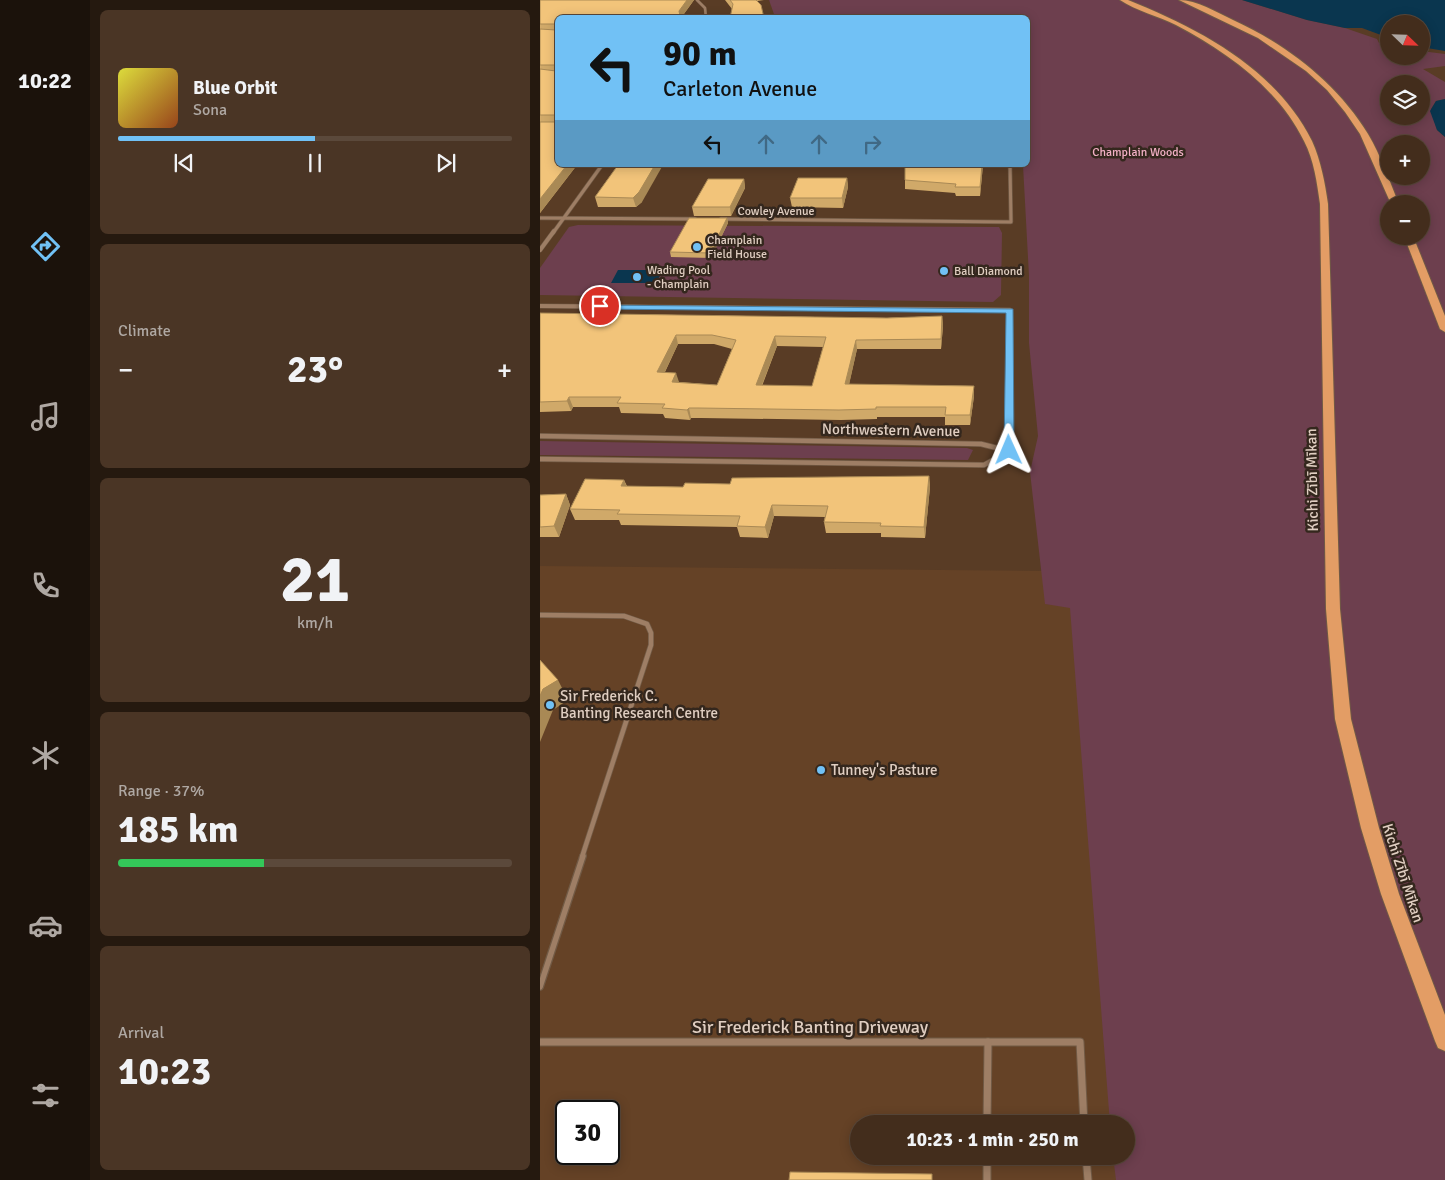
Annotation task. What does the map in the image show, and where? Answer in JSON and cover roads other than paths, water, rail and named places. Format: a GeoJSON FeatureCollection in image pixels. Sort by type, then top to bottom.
{"type":"FeatureCollection","features":[{"type":"Feature","properties":{"kind":"highway","name":"Kichi Zībī Mīkan"},"geometry":{"type":"LineString","coordinates":[[1123,0],[1186,29],[1220,49],[1261,81],[1294,118],[1308,142],[1322,187],[1328,321],[1333,609],[1343,719],[1370,828],[1390,894],[1445,1041]]}},
{"type":"Feature","properties":{"kind":"highway"},"geometry":{"type":"LineString","coordinates":[[1182,0],[1216,14],[1262,38],[1294,60],[1322,83],[1348,112],[1364,134],[1391,195]]}},
{"type":"Feature","properties":{"kind":"highway"},"geometry":{"type":"LineString","coordinates":[[1412,245],[1444,326]]}},
{"type":"Feature","properties":{"kind":"street"},"geometry":{"type":"LineString","coordinates":[[697,0],[705,8],[706,15]]}},
{"type":"Feature","properties":{"kind":"street"},"geometry":{"type":"LineString","coordinates":[[540,250],[601,167]]}},
{"type":"Feature","properties":{"kind":"street","name":"Cowley Avenue"},"geometry":{"type":"LineString","coordinates":[[714,219],[1011,222],[1010,167]]}},
{"type":"Feature","properties":{"kind":"street"},"geometry":{"type":"LineString","coordinates":[[540,218],[704,219]]}},
{"type":"Feature","properties":{"kind":"street"},"geometry":{"type":"LineString","coordinates":[[540,306],[1010,310],[1009,450],[984,465],[540,459]]}},
{"type":"Feature","properties":{"kind":"street","name":"Northwestern Avenue"},"geometry":{"type":"LineString","coordinates":[[540,436],[981,444],[1009,450]]}},
{"type":"Feature","properties":{"kind":"street","name":"Sir Frederick Banting Driveway"},"geometry":{"type":"LineString","coordinates":[[540,1042],[1080,1042],[1084,1115]]}},
{"type":"Feature","properties":{"kind":"street"},"geometry":{"type":"LineString","coordinates":[[987,1115],[988,1042]]}},
{"type":"Feature","properties":{"kind":"street"},"geometry":{"type":"LineString","coordinates":[[987,1165],[987,1180]]}},
{"type":"Feature","properties":{"kind":"street"},"geometry":{"type":"LineString","coordinates":[[1087,1165],[1088,1180]]}},
{"type":"Feature","properties":{"kind":"lane"},"geometry":{"type":"LineString","coordinates":[[540,615],[624,616],[647,624],[651,633],[651,645],[540,987]]}},
{"type":"Feature","properties":{"kind":"water"},"geometry":{"type":"Polygon","coordinates":[[[1242,0],[1445,0],[1445,51],[1430,48],[1430,15],[1380,15],[1380,35],[1362,28],[1345,28],[1307,20],[1242,0]]]}},
{"type":"Feature","properties":{"kind":"water"},"geometry":{"type":"Polygon","coordinates":[[[1445,99],[1445,137],[1437,130],[1430,111],[1436,101],[1445,99]]]}},
{"type":"Feature","properties":{"kind":"water","name":"Wading Pool - Champlain"},"geometry":{"type":"Polygon","coordinates":[[[618,270],[663,270],[656,283],[611,283],[618,270]]]}},
{"type":"Feature","properties":{"kind":"place","name":"Champlain Field House"},"geometry":{"type":"Point","coordinates":[697,247]}},
{"type":"Feature","properties":{"kind":"place","name":"Ball Diamond"},"geometry":{"type":"Point","coordinates":[944,271]}},
{"type":"Feature","properties":{"kind":"place","name":"Wading Pool - Champlain"},"geometry":{"type":"Point","coordinates":[637,277]}},
{"type":"Feature","properties":{"kind":"place","name":"Sir Frederick C. Banting Research Centre"},"geometry":{"type":"Point","coordinates":[550,705]}},
{"type":"Feature","properties":{"kind":"place","name":"Tunney's Pasture"},"geometry":{"type":"Point","coordinates":[821,770]}},
{"type":"Feature","properties":{"kind":"park label","name":"Champlain Woods"},"geometry":{"type":"Point","coordinates":[1138,152]}}]}
